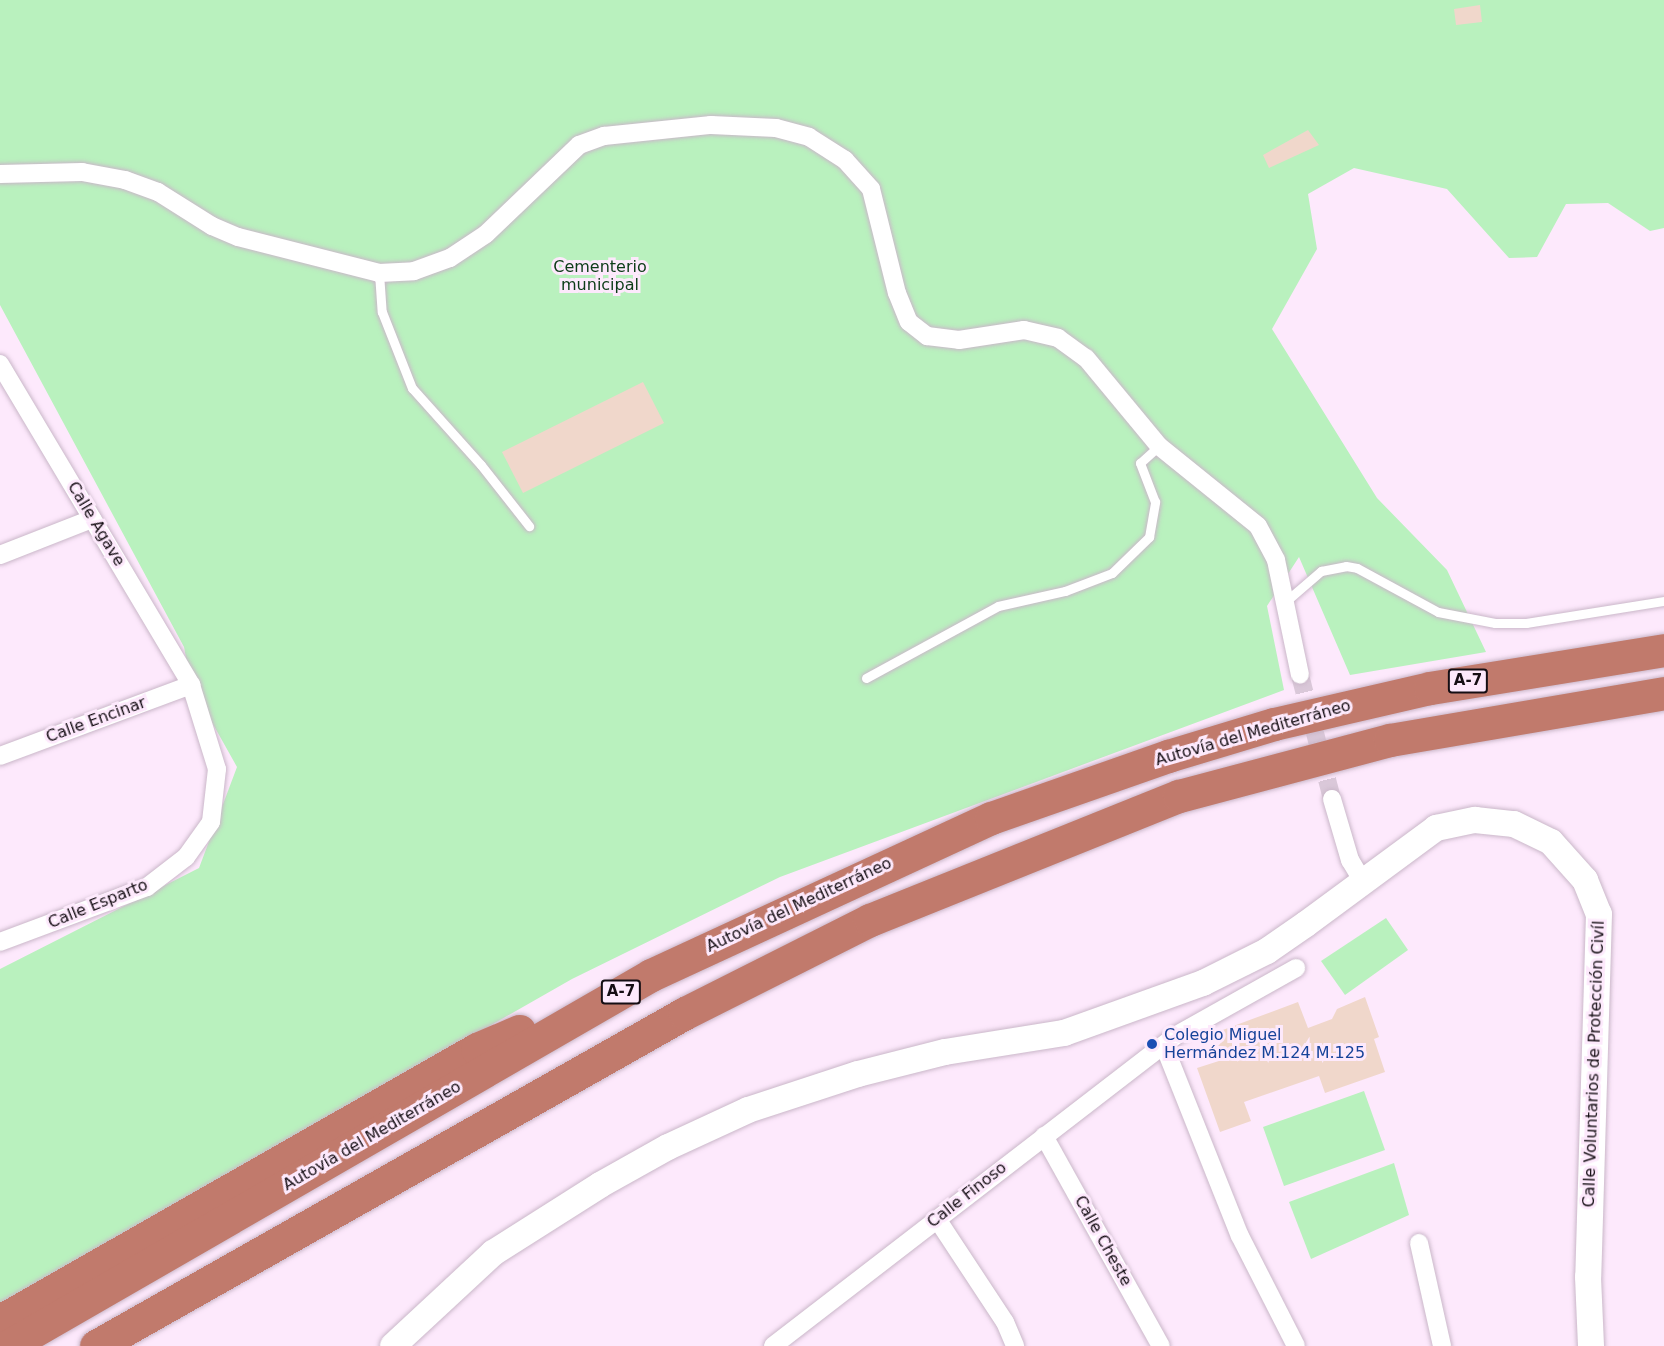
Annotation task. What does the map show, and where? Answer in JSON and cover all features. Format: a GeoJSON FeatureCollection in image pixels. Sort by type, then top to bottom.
{"type":"FeatureCollection","features":[{"type":"Feature","properties":{"kind":"highway","name":"Autovía del Mediterráneo"},"geometry":{"type":"LineString","coordinates":[[8,1346],[651,975],[991,819],[1168,756],[1274,724],[1430,688],[1664,650]]}},
{"type":"Feature","properties":{"kind":"highway"},"geometry":{"type":"LineString","coordinates":[[96,1346],[377,1184],[685,1013],[870,920],[1179,796],[1390,740],[1664,693]]}},
{"type":"Feature","properties":{"kind":"highway"},"geometry":{"type":"LineString","coordinates":[[0,1321],[477,1049],[651,975]]}},
{"type":"Feature","properties":{"kind":"highway"},"geometry":{"type":"LineString","coordinates":[[133,1346],[271,1266],[377,1184]]}},
{"type":"Feature","properties":{"kind":"street"},"geometry":{"type":"LineString","coordinates":[[0,174],[82,172],[125,180],[158,192],[212,226],[238,237],[379,273],[414,271],[450,258],[486,234],[579,145],[604,136],[711,125],[776,128],[809,136],[845,160],[871,189],[897,293],[909,322],[927,336],[959,340],[1024,330],[1058,338],[1086,358],[1159,446],[1258,526],[1276,560],[1300,675]]}},
{"type":"Feature","properties":{"kind":"street","name":"Calle Agave"},"geometry":{"type":"LineString","coordinates":[[0,364],[191,685]]}},
{"type":"Feature","properties":{"kind":"street"},"geometry":{"type":"LineString","coordinates":[[0,555],[92,519]]}},
{"type":"Feature","properties":{"kind":"street","name":"Calle Encinar"},"geometry":{"type":"LineString","coordinates":[[0,756],[191,685]]}},
{"type":"Feature","properties":{"kind":"street","name":"Calle Esparto"},"geometry":{"type":"LineString","coordinates":[[0,942],[147,887],[186,857],[211,822],[217,770],[191,685]]}},
{"type":"Feature","properties":{"kind":"street"},"geometry":{"type":"LineString","coordinates":[[1332,799],[1350,860],[1363,882]]}},
{"type":"Feature","properties":{"kind":"street","name":"Calle Voluntarios de Protección Civíl"},"geometry":{"type":"LineString","coordinates":[[397,1344],[493,1253],[600,1185],[668,1147],[748,1110],[858,1074],[945,1052],[1064,1033],[1203,984],[1267,951],[1436,828],[1475,820],[1514,824],[1551,842],[1585,880],[1599,914],[1589,1219],[1591,1346]]}},
{"type":"Feature","properties":{"kind":"street","name":"Calle Finoso"},"geometry":{"type":"LineString","coordinates":[[773,1346],[1044,1136],[1170,1042],[1296,968]]}},
{"type":"Feature","properties":{"kind":"street"},"geometry":{"type":"LineString","coordinates":[[1170,1042],[1240,1236],[1296,1346]]}},
{"type":"Feature","properties":{"kind":"street","name":"Calle Cheste"},"geometry":{"type":"LineString","coordinates":[[1044,1136],[1161,1346]]}},
{"type":"Feature","properties":{"kind":"street"},"geometry":{"type":"LineString","coordinates":[[937,1219],[1005,1322],[1015,1346]]}},
{"type":"Feature","properties":{"kind":"street"},"geometry":{"type":"LineString","coordinates":[[1419,1243],[1442,1346]]}},
{"type":"Feature","properties":{"kind":"lane"},"geometry":{"type":"LineString","coordinates":[[379,273],[382,312],[412,388],[481,465],[529,526]]}},
{"type":"Feature","properties":{"kind":"lane"},"geometry":{"type":"LineString","coordinates":[[866,678],[998,606],[1065,591],[1112,573],[1149,537],[1155,502],[1140,463],[1159,446]]}},
{"type":"Feature","properties":{"kind":"lane"},"geometry":{"type":"LineString","coordinates":[[1285,602],[1321,571],[1346,566],[1357,568],[1438,612],[1495,623],[1526,623],[1664,602]]}},
{"type":"Feature","properties":{"kind":"green space","name":"Cementerio municipal"},"geometry":{"type":"Polygon","coordinates":[[[0,0],[1664,0],[1664,228],[1650,231],[1608,203],[1566,204],[1537,257],[1509,258],[1447,189],[1354,168],[1308,194],[1317,249],[1272,329],[1377,498],[1447,570],[1486,652],[1350,675],[1299,557],[1267,606],[1284,690],[780,877],[572,979],[0,1305],[0,969],[199,868],[237,767],[191,685],[184,647],[0,305],[0,0]]]}},
{"type":"Feature","properties":{"kind":"green space"},"geometry":{"type":"Polygon","coordinates":[[[1386,918],[1408,950],[1345,995],[1321,961],[1386,918]]]}},
{"type":"Feature","properties":{"kind":"green space"},"geometry":{"type":"Polygon","coordinates":[[[1364,1091],[1385,1150],[1284,1186],[1263,1127],[1364,1091]]]}},
{"type":"Feature","properties":{"kind":"green space"},"geometry":{"type":"Polygon","coordinates":[[[1394,1163],[1409,1215],[1311,1259],[1289,1202],[1394,1163]]]}},
{"type":"Feature","properties":{"kind":"building"},"geometry":{"type":"Polygon","coordinates":[[[1480,5],[1482,22],[1456,25],[1454,9],[1480,5]]]}},
{"type":"Feature","properties":{"kind":"building"},"geometry":{"type":"Polygon","coordinates":[[[1308,130],[1319,145],[1269,168],[1263,155],[1308,130]]]}},
{"type":"Feature","properties":{"kind":"building"},"geometry":{"type":"Polygon","coordinates":[[[643,382],[664,423],[523,493],[502,452],[643,382]]]}},
{"type":"Feature","properties":{"kind":"building"},"geometry":{"type":"Polygon","coordinates":[[[1365,997],[1379,1037],[1374,1039],[1385,1072],[1325,1093],[1319,1076],[1244,1102],[1251,1121],[1220,1132],[1197,1068],[1222,1060],[1212,1034],[1298,1002],[1308,1028],[1332,1019],[1337,1009],[1365,997]]]}},
{"type":"Feature","properties":{"kind":"tunnel"},"geometry":{"type":"LineString","coordinates":[[1300,675],[1332,799]]}},
{"type":"Feature","properties":{"kind":"place","name":"Colegio Miguel Hermández M.124 M.125"},"geometry":{"type":"Point","coordinates":[1152,1044]}}]}
